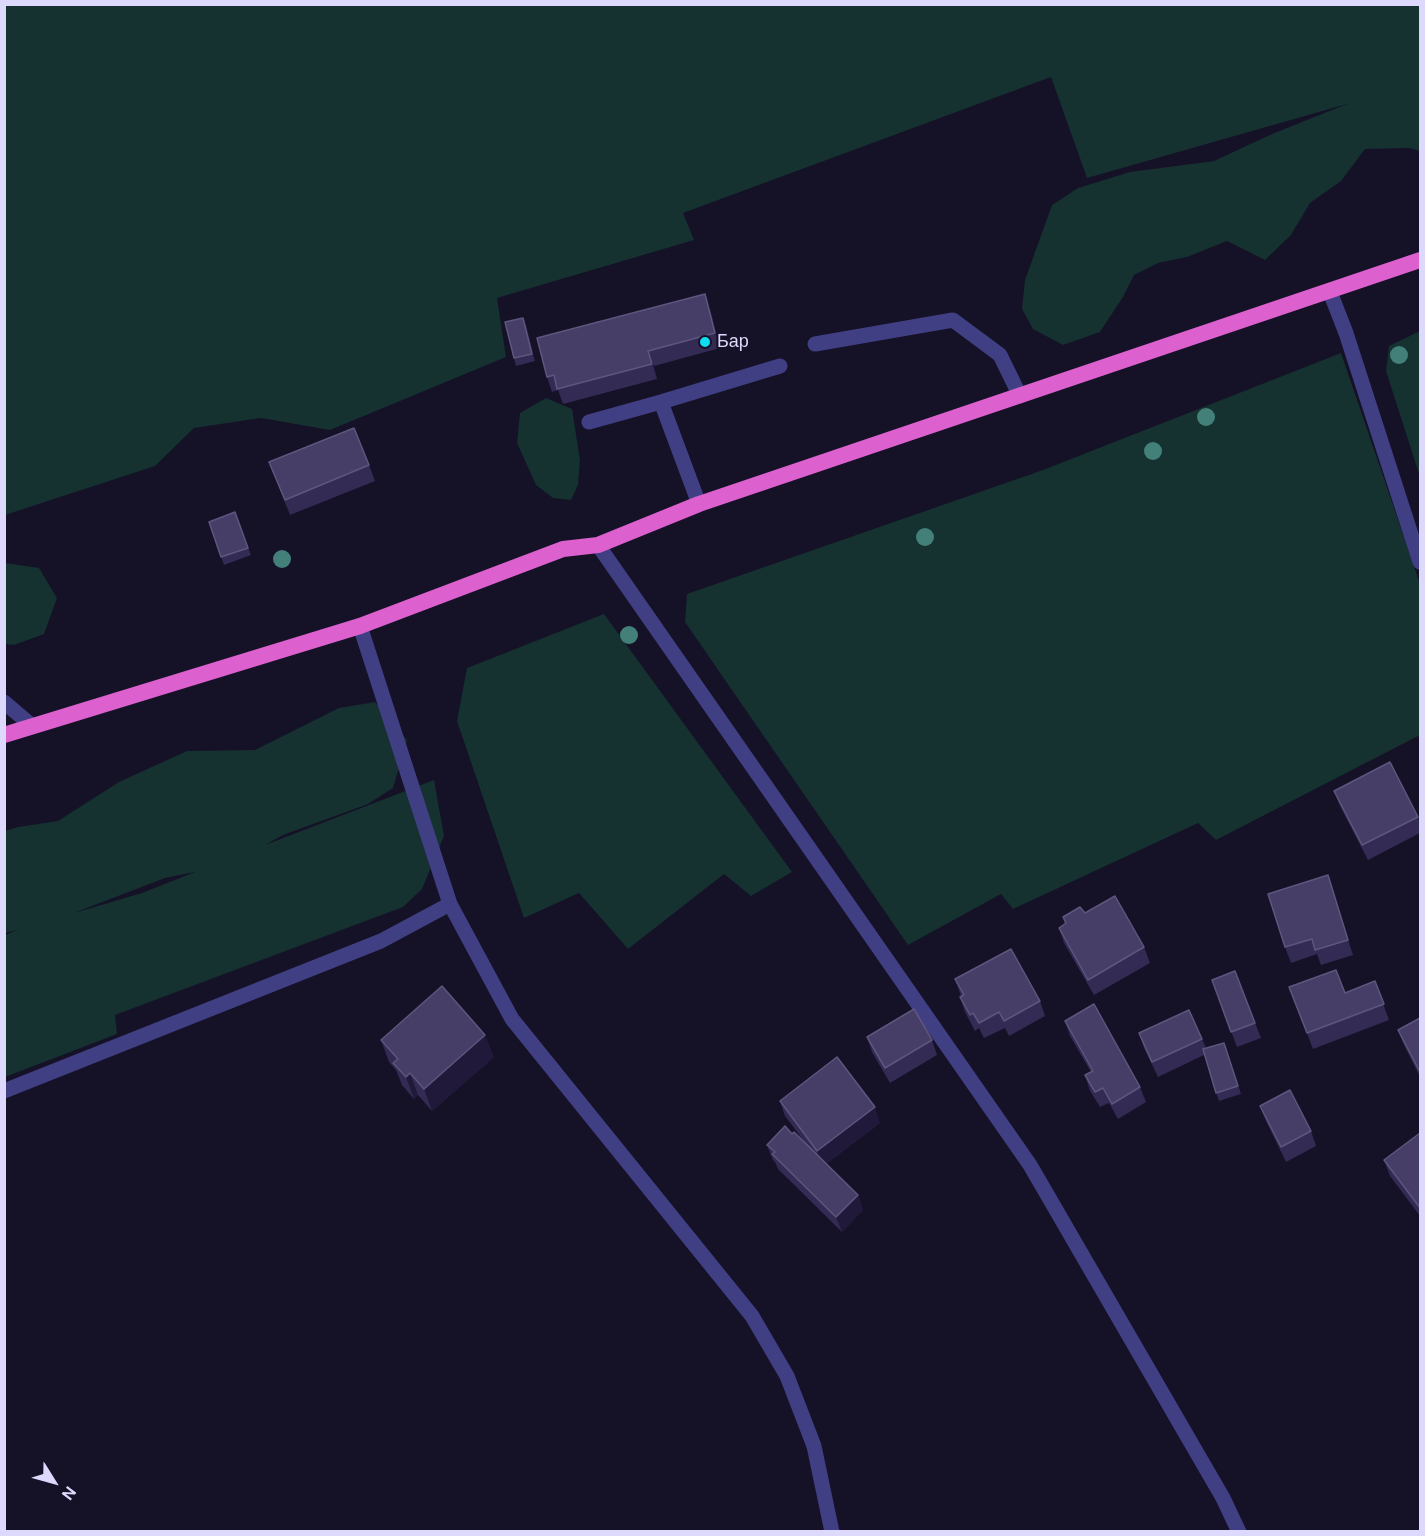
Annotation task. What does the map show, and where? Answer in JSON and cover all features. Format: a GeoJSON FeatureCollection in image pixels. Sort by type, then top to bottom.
{"type":"FeatureCollection","features":[{"type":"Feature","properties":{"kind":"highway"},"geometry":{"type":"LineString","coordinates":[[4,735],[360,626],[563,549],[598,545],[699,504],[1420,260]]}},
{"type":"Feature","properties":{"kind":"street"},"geometry":{"type":"LineString","coordinates":[[1330,292],[1346,333],[1420,562]]}},
{"type":"Feature","properties":{"kind":"street"},"geometry":{"type":"LineString","coordinates":[[815,344],[953,320],[1000,355],[1020,396]]}},
{"type":"Feature","properties":{"kind":"street"},"geometry":{"type":"LineString","coordinates":[[589,422],[780,366]]}},
{"type":"Feature","properties":{"kind":"street"},"geometry":{"type":"LineString","coordinates":[[661,402],[699,504]]}},
{"type":"Feature","properties":{"kind":"street"},"geometry":{"type":"LineString","coordinates":[[598,545],[1030,1165],[1223,1498],[1239,1532]]}},
{"type":"Feature","properties":{"kind":"street"},"geometry":{"type":"LineString","coordinates":[[360,626],[450,904],[512,1019],[752,1316],[787,1376],[814,1446],[832,1532]]}},
{"type":"Feature","properties":{"kind":"street"},"geometry":{"type":"LineString","coordinates":[[4,702],[31,726]]}},
{"type":"Feature","properties":{"kind":"street"},"geometry":{"type":"LineString","coordinates":[[4,1091],[381,941],[450,904]]}},
{"type":"Feature","properties":{"kind":"green space"},"geometry":{"type":"Polygon","coordinates":[[[4,5],[1420,5],[1420,151],[1409,148],[1365,149],[1341,181],[1310,203],[1291,235],[1265,260],[1227,241],[1187,257],[1158,263],[1134,275],[1123,297],[1100,332],[1063,345],[1033,329],[1022,309],[1025,280],[1052,205],[1078,188],[1130,172],[1214,161],[1272,134],[1347,104],[1087,178],[1051,77],[683,213],[694,240],[497,298],[506,357],[330,430],[261,418],[194,428],[155,466],[5,515],[4,5]]]}},
{"type":"Feature","properties":{"kind":"green space"},"geometry":{"type":"Polygon","coordinates":[[[1420,331],[1420,477],[1386,371],[1389,346],[1420,331]]]}},
{"type":"Feature","properties":{"kind":"green space"},"geometry":{"type":"Polygon","coordinates":[[[1341,353],[1420,584],[1420,735],[1216,840],[1198,823],[1013,909],[1001,894],[908,945],[685,622],[687,594],[1043,470],[1341,353]]]}},
{"type":"Feature","properties":{"kind":"green space"},"geometry":{"type":"Polygon","coordinates":[[[546,398],[572,409],[580,460],[578,485],[571,500],[553,498],[536,485],[517,443],[520,413],[546,398]]]}},
{"type":"Feature","properties":{"kind":"green space"},"geometry":{"type":"Polygon","coordinates":[[[5,563],[39,568],[57,598],[44,634],[14,645],[5,644],[5,563]]]}},
{"type":"Feature","properties":{"kind":"green space"},"geometry":{"type":"Polygon","coordinates":[[[604,614],[792,872],[751,896],[724,874],[628,949],[579,893],[524,918],[457,721],[467,668],[604,614]]]}},
{"type":"Feature","properties":{"kind":"green space"},"geometry":{"type":"Polygon","coordinates":[[[375,702],[407,740],[393,788],[368,804],[283,835],[265,845],[434,780],[444,836],[422,889],[403,907],[115,1015],[117,1034],[5,1077],[5,935],[18,930],[5,933],[5,831],[58,821],[119,782],[187,751],[255,750],[339,708],[375,702]],[[195,872],[165,878],[74,913],[142,893],[195,872]]]}},
{"type":"Feature","properties":{"kind":"building"},"geometry":{"type":"Polygon","coordinates":[[[705,294],[715,333],[648,351],[652,364],[557,389],[554,375],[547,377],[537,338],[705,294]]]}},
{"type":"Feature","properties":{"kind":"building"},"geometry":{"type":"Polygon","coordinates":[[[523,318],[532,354],[514,358],[505,322],[523,318]]]}},
{"type":"Feature","properties":{"kind":"building"},"geometry":{"type":"Polygon","coordinates":[[[354,428],[369,465],[285,500],[269,462],[354,428]]]}},
{"type":"Feature","properties":{"kind":"building"},"geometry":{"type":"Polygon","coordinates":[[[235,512],[248,548],[221,557],[209,522],[235,512]]]}},
{"type":"Feature","properties":{"kind":"building"},"geometry":{"type":"Polygon","coordinates":[[[1390,762],[1418,817],[1362,845],[1334,791],[1390,762]]]}},
{"type":"Feature","properties":{"kind":"building"},"geometry":{"type":"Polygon","coordinates":[[[1328,875],[1348,940],[1315,950],[1312,939],[1285,947],[1268,894],[1328,875]]]}},
{"type":"Feature","properties":{"kind":"building"},"geometry":{"type":"Polygon","coordinates":[[[1115,896],[1144,947],[1088,980],[1059,928],[1066,923],[1063,917],[1080,907],[1085,913],[1115,896]]]}},
{"type":"Feature","properties":{"kind":"building"},"geometry":{"type":"Polygon","coordinates":[[[1011,949],[1040,1001],[1004,1021],[999,1012],[979,1023],[973,1013],[970,1015],[960,997],[964,995],[955,979],[1011,949]]]}},
{"type":"Feature","properties":{"kind":"building"},"geometry":{"type":"Polygon","coordinates":[[[1336,970],[1345,993],[1375,981],[1384,1004],[1307,1033],[1289,987],[1336,970]]]}},
{"type":"Feature","properties":{"kind":"building"},"geometry":{"type":"Polygon","coordinates":[[[1235,971],[1255,1023],[1231,1032],[1212,980],[1235,971]]]}},
{"type":"Feature","properties":{"kind":"building"},"geometry":{"type":"Polygon","coordinates":[[[442,986],[485,1035],[424,1089],[410,1073],[406,1077],[393,1063],[398,1059],[381,1040],[442,986]]]}},
{"type":"Feature","properties":{"kind":"building"},"geometry":{"type":"Polygon","coordinates":[[[1094,1004],[1140,1087],[1112,1104],[1103,1088],[1095,1092],[1085,1075],[1093,1071],[1065,1021],[1094,1004]]]}},
{"type":"Feature","properties":{"kind":"building"},"geometry":{"type":"Polygon","coordinates":[[[914,1009],[932,1040],[885,1068],[867,1037],[914,1009]]]}},
{"type":"Feature","properties":{"kind":"building"},"geometry":{"type":"Polygon","coordinates":[[[1189,1010],[1202,1039],[1152,1062],[1139,1033],[1189,1010]]]}},
{"type":"Feature","properties":{"kind":"building"},"geometry":{"type":"Polygon","coordinates":[[[1420,1018],[1420,1072],[1398,1030],[1420,1018]]]}},
{"type":"Feature","properties":{"kind":"building"},"geometry":{"type":"Polygon","coordinates":[[[1224,1043],[1238,1086],[1216,1093],[1203,1049],[1224,1043]]]}},
{"type":"Feature","properties":{"kind":"building"},"geometry":{"type":"Polygon","coordinates":[[[837,1057],[875,1107],[817,1151],[780,1101],[837,1057]]]}},
{"type":"Feature","properties":{"kind":"building"},"geometry":{"type":"Polygon","coordinates":[[[1290,1090],[1311,1131],[1281,1147],[1260,1106],[1290,1090]]]}},
{"type":"Feature","properties":{"kind":"building"},"geometry":{"type":"Polygon","coordinates":[[[785,1126],[792,1134],[794,1132],[858,1195],[836,1217],[772,1154],[775,1152],[767,1145],[785,1126]]]}},
{"type":"Feature","properties":{"kind":"building"},"geometry":{"type":"Polygon","coordinates":[[[1420,1133],[1420,1208],[1384,1160],[1420,1133]]]}},
{"type":"Feature","properties":{"kind":"place","name":"Бар"},"geometry":{"type":"Point","coordinates":[705,342]}}]}
